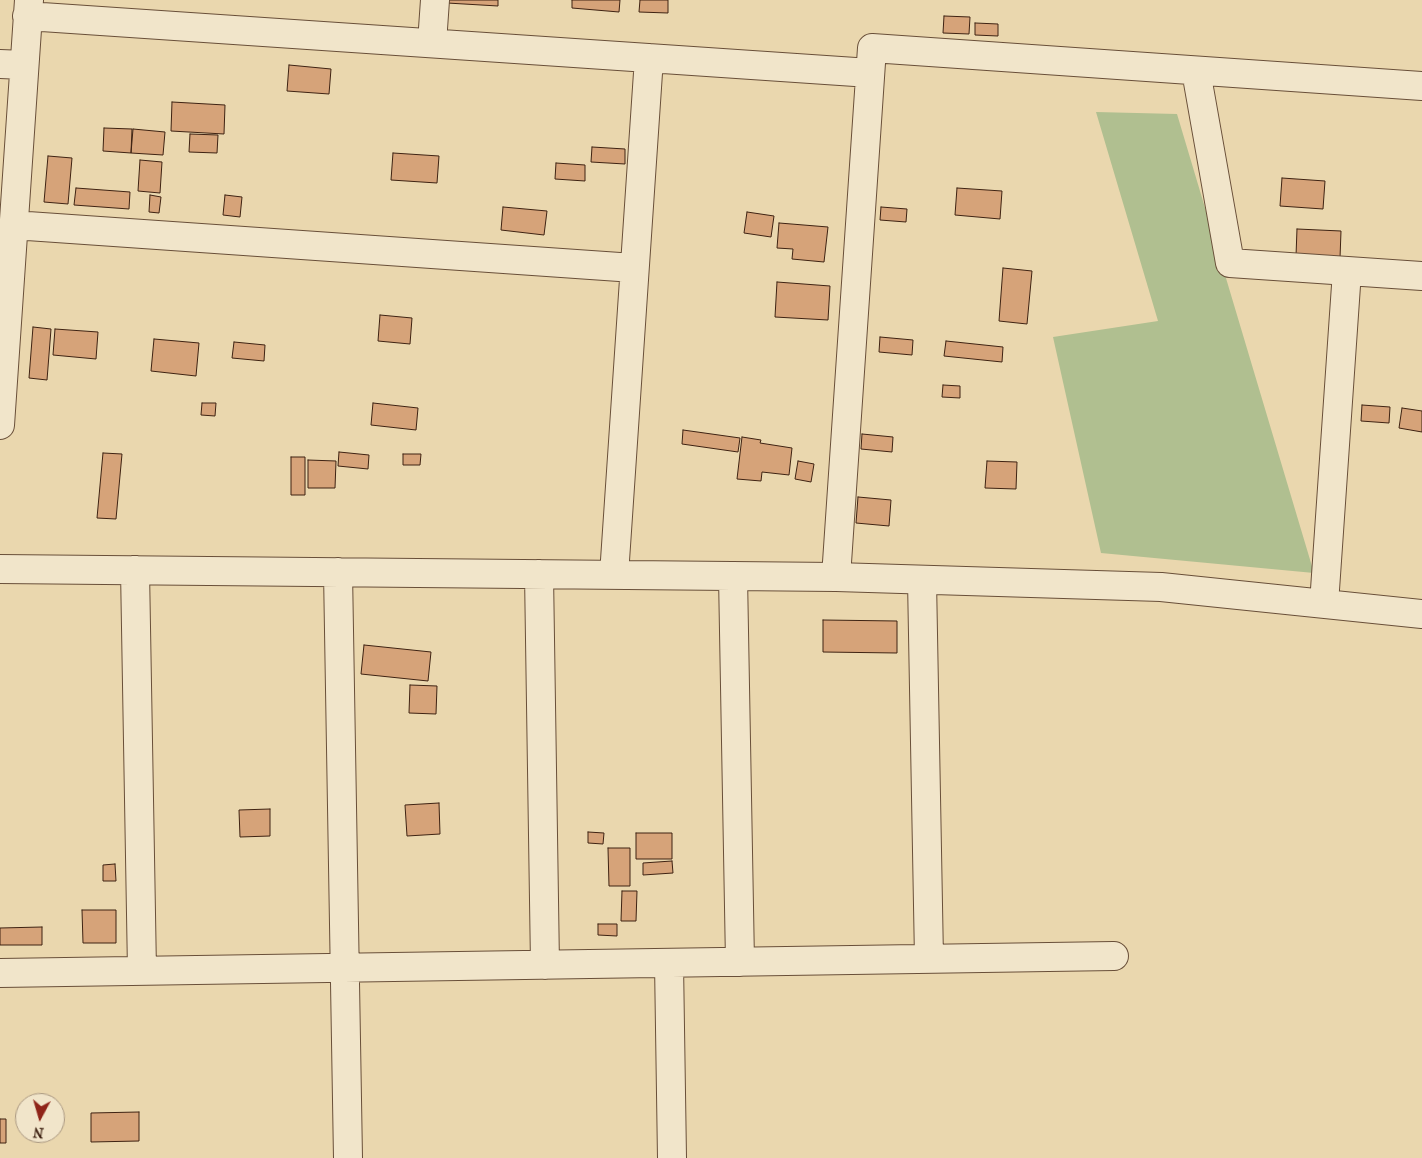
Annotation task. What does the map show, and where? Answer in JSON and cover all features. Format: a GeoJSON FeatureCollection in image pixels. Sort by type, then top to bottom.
{"type":"FeatureCollection","features":[{"type":"Feature","properties":{"kind":"street"},"geometry":{"type":"LineString","coordinates":[[432,43],[435,0]]}},
{"type":"Feature","properties":{"kind":"street"},"geometry":{"type":"LineString","coordinates":[[0,425],[5,268],[13,226],[12,65],[28,8],[432,43],[870,73]]}},
{"type":"Feature","properties":{"kind":"street"},"geometry":{"type":"LineString","coordinates":[[836,576],[872,48],[1422,86]]}},
{"type":"Feature","properties":{"kind":"street"},"geometry":{"type":"LineString","coordinates":[[614,574],[649,58]]}},
{"type":"Feature","properties":{"kind":"street"},"geometry":{"type":"LineString","coordinates":[[1196,71],[1230,263],[1422,276]]}},
{"type":"Feature","properties":{"kind":"street"},"geometry":{"type":"LineString","coordinates":[[13,226],[634,268]]}},
{"type":"Feature","properties":{"kind":"street"},"geometry":{"type":"LineString","coordinates":[[1324,604],[1347,271]]}},
{"type":"Feature","properties":{"kind":"street"},"geometry":{"type":"LineString","coordinates":[[0,569],[836,576],[1161,587],[1422,614]]}},
{"type":"Feature","properties":{"kind":"street"},"geometry":{"type":"LineString","coordinates":[[135,570],[142,971]]}},
{"type":"Feature","properties":{"kind":"street"},"geometry":{"type":"LineString","coordinates":[[338,572],[348,1158]]}},
{"type":"Feature","properties":{"kind":"street"},"geometry":{"type":"LineString","coordinates":[[539,574],[545,964]]}},
{"type":"Feature","properties":{"kind":"street"},"geometry":{"type":"LineString","coordinates":[[733,576],[740,962]]}},
{"type":"Feature","properties":{"kind":"street"},"geometry":{"type":"LineString","coordinates":[[922,580],[929,959]]}},
{"type":"Feature","properties":{"kind":"street"},"geometry":{"type":"LineString","coordinates":[[0,973],[1114,956]]}},
{"type":"Feature","properties":{"kind":"street"},"geometry":{"type":"LineString","coordinates":[[668,963],[672,1158]]}},
{"type":"Feature","properties":{"kind":"green space"},"geometry":{"type":"Polygon","coordinates":[[[1096,112],[1177,114],[1314,573],[1101,553],[1053,337],[1158,321],[1096,112]]]}},
{"type":"Feature","properties":{"kind":"building"},"geometry":{"type":"Polygon","coordinates":[[[447,0],[498,0],[498,6],[447,3],[447,0]]]}},
{"type":"Feature","properties":{"kind":"building"},"geometry":{"type":"Polygon","coordinates":[[[572,0],[620,0],[619,12],[572,8],[572,0]]]}},
{"type":"Feature","properties":{"kind":"building"},"geometry":{"type":"Polygon","coordinates":[[[640,0],[668,0],[668,13],[639,12],[640,0]]]}},
{"type":"Feature","properties":{"kind":"building"},"geometry":{"type":"Polygon","coordinates":[[[944,16],[970,17],[969,34],[943,33],[944,16]]]}},
{"type":"Feature","properties":{"kind":"building"},"geometry":{"type":"Polygon","coordinates":[[[975,23],[998,24],[998,36],[975,35],[975,23]]]}},
{"type":"Feature","properties":{"kind":"building"},"geometry":{"type":"Polygon","coordinates":[[[289,65],[331,69],[329,94],[287,91],[289,65]]]}},
{"type":"Feature","properties":{"kind":"building"},"geometry":{"type":"Polygon","coordinates":[[[172,102],[225,105],[224,134],[171,131],[172,102]]]}},
{"type":"Feature","properties":{"kind":"building"},"geometry":{"type":"Polygon","coordinates":[[[104,128],[132,129],[131,153],[103,151],[104,128]]]}},
{"type":"Feature","properties":{"kind":"building"},"geometry":{"type":"Polygon","coordinates":[[[133,129],[165,132],[163,155],[131,153],[133,129]]]}},
{"type":"Feature","properties":{"kind":"building"},"geometry":{"type":"Polygon","coordinates":[[[190,134],[218,135],[217,153],[189,152],[190,134]]]}},
{"type":"Feature","properties":{"kind":"building"},"geometry":{"type":"Polygon","coordinates":[[[592,147],[625,149],[625,164],[591,162],[592,147]]]}},
{"type":"Feature","properties":{"kind":"building"},"geometry":{"type":"Polygon","coordinates":[[[393,153],[439,156],[437,183],[391,180],[393,153]]]}},
{"type":"Feature","properties":{"kind":"building"},"geometry":{"type":"Polygon","coordinates":[[[48,156],[72,158],[68,204],[44,202],[48,156]]]}},
{"type":"Feature","properties":{"kind":"building"},"geometry":{"type":"Polygon","coordinates":[[[140,160],[162,162],[160,193],[138,191],[140,160]]]}},
{"type":"Feature","properties":{"kind":"building"},"geometry":{"type":"Polygon","coordinates":[[[556,163],[585,165],[585,181],[555,179],[556,163]]]}},
{"type":"Feature","properties":{"kind":"building"},"geometry":{"type":"Polygon","coordinates":[[[1282,178],[1325,181],[1323,209],[1280,206],[1282,178]]]}},
{"type":"Feature","properties":{"kind":"building"},"geometry":{"type":"Polygon","coordinates":[[[76,188],[130,192],[129,209],[74,205],[76,188]]]}},
{"type":"Feature","properties":{"kind":"building"},"geometry":{"type":"Polygon","coordinates":[[[957,188],[1002,191],[1000,219],[955,215],[957,188]]]}},
{"type":"Feature","properties":{"kind":"building"},"geometry":{"type":"Polygon","coordinates":[[[150,195],[161,197],[159,213],[149,212],[150,195]]]}},
{"type":"Feature","properties":{"kind":"building"},"geometry":{"type":"Polygon","coordinates":[[[225,195],[242,197],[240,217],[223,215],[225,195]]]}},
{"type":"Feature","properties":{"kind":"building"},"geometry":{"type":"Polygon","coordinates":[[[503,207],[547,211],[544,235],[501,230],[503,207]]]}},
{"type":"Feature","properties":{"kind":"building"},"geometry":{"type":"Polygon","coordinates":[[[881,207],[907,209],[906,222],[880,220],[881,207]]]}},
{"type":"Feature","properties":{"kind":"building"},"geometry":{"type":"Polygon","coordinates":[[[747,212],[774,216],[771,237],[744,233],[747,212]]]}},
{"type":"Feature","properties":{"kind":"building"},"geometry":{"type":"Polygon","coordinates":[[[779,223],[828,227],[824,262],[792,259],[793,249],[777,248],[779,223]]]}},
{"type":"Feature","properties":{"kind":"building"},"geometry":{"type":"Polygon","coordinates":[[[1297,229],[1341,231],[1340,258],[1296,256],[1297,229]]]}},
{"type":"Feature","properties":{"kind":"building"},"geometry":{"type":"Polygon","coordinates":[[[1003,268],[1032,271],[1027,324],[999,321],[1003,268]]]}},
{"type":"Feature","properties":{"kind":"building"},"geometry":{"type":"Polygon","coordinates":[[[777,282],[830,286],[828,320],[775,317],[777,282]]]}},
{"type":"Feature","properties":{"kind":"building"},"geometry":{"type":"Polygon","coordinates":[[[380,315],[412,318],[410,344],[378,341],[380,315]]]}},
{"type":"Feature","properties":{"kind":"building"},"geometry":{"type":"Polygon","coordinates":[[[33,327],[51,329],[47,380],[29,378],[33,327]]]}},
{"type":"Feature","properties":{"kind":"building"},"geometry":{"type":"Polygon","coordinates":[[[55,329],[98,332],[96,359],[53,355],[55,329]]]}},
{"type":"Feature","properties":{"kind":"building"},"geometry":{"type":"Polygon","coordinates":[[[880,337],[913,340],[912,355],[879,352],[880,337]]]}},
{"type":"Feature","properties":{"kind":"building"},"geometry":{"type":"Polygon","coordinates":[[[154,339],[199,343],[196,376],[151,371],[154,339]]]}},
{"type":"Feature","properties":{"kind":"building"},"geometry":{"type":"Polygon","coordinates":[[[946,341],[1003,347],[1002,362],[944,356],[946,341]]]}},
{"type":"Feature","properties":{"kind":"building"},"geometry":{"type":"Polygon","coordinates":[[[234,342],[265,345],[264,361],[232,358],[234,342]]]}},
{"type":"Feature","properties":{"kind":"building"},"geometry":{"type":"Polygon","coordinates":[[[943,385],[960,386],[960,398],[942,397],[943,385]]]}},
{"type":"Feature","properties":{"kind":"building"},"geometry":{"type":"Polygon","coordinates":[[[202,403],[216,403],[215,416],[201,415],[202,403]]]}},
{"type":"Feature","properties":{"kind":"building"},"geometry":{"type":"Polygon","coordinates":[[[373,403],[418,408],[416,430],[371,425],[373,403]]]}},
{"type":"Feature","properties":{"kind":"building"},"geometry":{"type":"Polygon","coordinates":[[[1362,405],[1390,407],[1389,423],[1361,421],[1362,405]]]}},
{"type":"Feature","properties":{"kind":"building"},"geometry":{"type":"Polygon","coordinates":[[[1402,408],[1422,411],[1422,432],[1399,428],[1402,408]]]}},
{"type":"Feature","properties":{"kind":"building"},"geometry":{"type":"Polygon","coordinates":[[[683,430],[740,438],[738,452],[682,444],[683,430]]]}},
{"type":"Feature","properties":{"kind":"building"},"geometry":{"type":"Polygon","coordinates":[[[862,434],[893,437],[892,452],[861,449],[862,434]]]}},
{"type":"Feature","properties":{"kind":"building"},"geometry":{"type":"Polygon","coordinates":[[[742,437],[761,440],[760,443],[792,448],[789,475],[762,472],[761,481],[737,479],[742,437]]]}},
{"type":"Feature","properties":{"kind":"building"},"geometry":{"type":"Polygon","coordinates":[[[339,452],[369,455],[368,469],[338,466],[339,452]]]}},
{"type":"Feature","properties":{"kind":"building"},"geometry":{"type":"Polygon","coordinates":[[[103,453],[122,454],[116,519],[97,518],[103,453]]]}},
{"type":"Feature","properties":{"kind":"building"},"geometry":{"type":"Polygon","coordinates":[[[403,454],[421,454],[420,465],[403,465],[403,454]]]}},
{"type":"Feature","properties":{"kind":"building"},"geometry":{"type":"Polygon","coordinates":[[[291,457],[305,457],[305,495],[291,495],[291,457]]]}},
{"type":"Feature","properties":{"kind":"building"},"geometry":{"type":"Polygon","coordinates":[[[308,460],[336,461],[335,488],[308,488],[308,460]]]}},
{"type":"Feature","properties":{"kind":"building"},"geometry":{"type":"Polygon","coordinates":[[[798,461],[814,464],[811,482],[795,479],[798,461]]]}},
{"type":"Feature","properties":{"kind":"building"},"geometry":{"type":"Polygon","coordinates":[[[987,461],[1017,462],[1016,489],[985,488],[987,461]]]}},
{"type":"Feature","properties":{"kind":"building"},"geometry":{"type":"Polygon","coordinates":[[[858,497],[891,500],[889,526],[856,523],[858,497]]]}},
{"type":"Feature","properties":{"kind":"building"},"geometry":{"type":"Polygon","coordinates":[[[823,620],[897,621],[897,653],[823,652],[823,620]]]}},
{"type":"Feature","properties":{"kind":"building"},"geometry":{"type":"Polygon","coordinates":[[[364,645],[431,652],[428,681],[361,674],[364,645]]]}},
{"type":"Feature","properties":{"kind":"building"},"geometry":{"type":"Polygon","coordinates":[[[410,685],[437,686],[436,714],[409,713],[410,685]]]}},
{"type":"Feature","properties":{"kind":"building"},"geometry":{"type":"Polygon","coordinates":[[[439,803],[440,834],[407,836],[405,805],[439,803]]]}},
{"type":"Feature","properties":{"kind":"building"},"geometry":{"type":"Polygon","coordinates":[[[270,809],[270,836],[240,837],[239,810],[270,809]]]}},
{"type":"Feature","properties":{"kind":"building"},"geometry":{"type":"Polygon","coordinates":[[[588,832],[604,833],[603,844],[588,843],[588,832]]]}},
{"type":"Feature","properties":{"kind":"building"},"geometry":{"type":"Polygon","coordinates":[[[636,833],[672,833],[672,859],[636,859],[636,833]]]}},
{"type":"Feature","properties":{"kind":"building"},"geometry":{"type":"Polygon","coordinates":[[[608,848],[630,848],[630,886],[609,886],[608,848]]]}},
{"type":"Feature","properties":{"kind":"building"},"geometry":{"type":"Polygon","coordinates":[[[672,861],[673,873],[643,875],[643,863],[672,861]]]}},
{"type":"Feature","properties":{"kind":"building"},"geometry":{"type":"Polygon","coordinates":[[[115,864],[116,881],[103,881],[103,865],[115,864]]]}},
{"type":"Feature","properties":{"kind":"building"},"geometry":{"type":"Polygon","coordinates":[[[622,891],[637,891],[636,921],[621,921],[622,891]]]}},
{"type":"Feature","properties":{"kind":"building"},"geometry":{"type":"Polygon","coordinates":[[[82,910],[116,910],[116,943],[83,943],[82,910]]]}},
{"type":"Feature","properties":{"kind":"building"},"geometry":{"type":"Polygon","coordinates":[[[598,924],[617,924],[617,936],[598,935],[598,924]]]}},
{"type":"Feature","properties":{"kind":"building"},"geometry":{"type":"Polygon","coordinates":[[[42,927],[42,945],[0,945],[0,928],[42,927]]]}},
{"type":"Feature","properties":{"kind":"building"},"geometry":{"type":"Polygon","coordinates":[[[139,1112],[139,1141],[91,1142],[91,1113],[139,1112]]]}},
{"type":"Feature","properties":{"kind":"building"},"geometry":{"type":"Polygon","coordinates":[[[0,1119],[6,1119],[6,1143],[0,1143],[0,1119]]]}}]}
